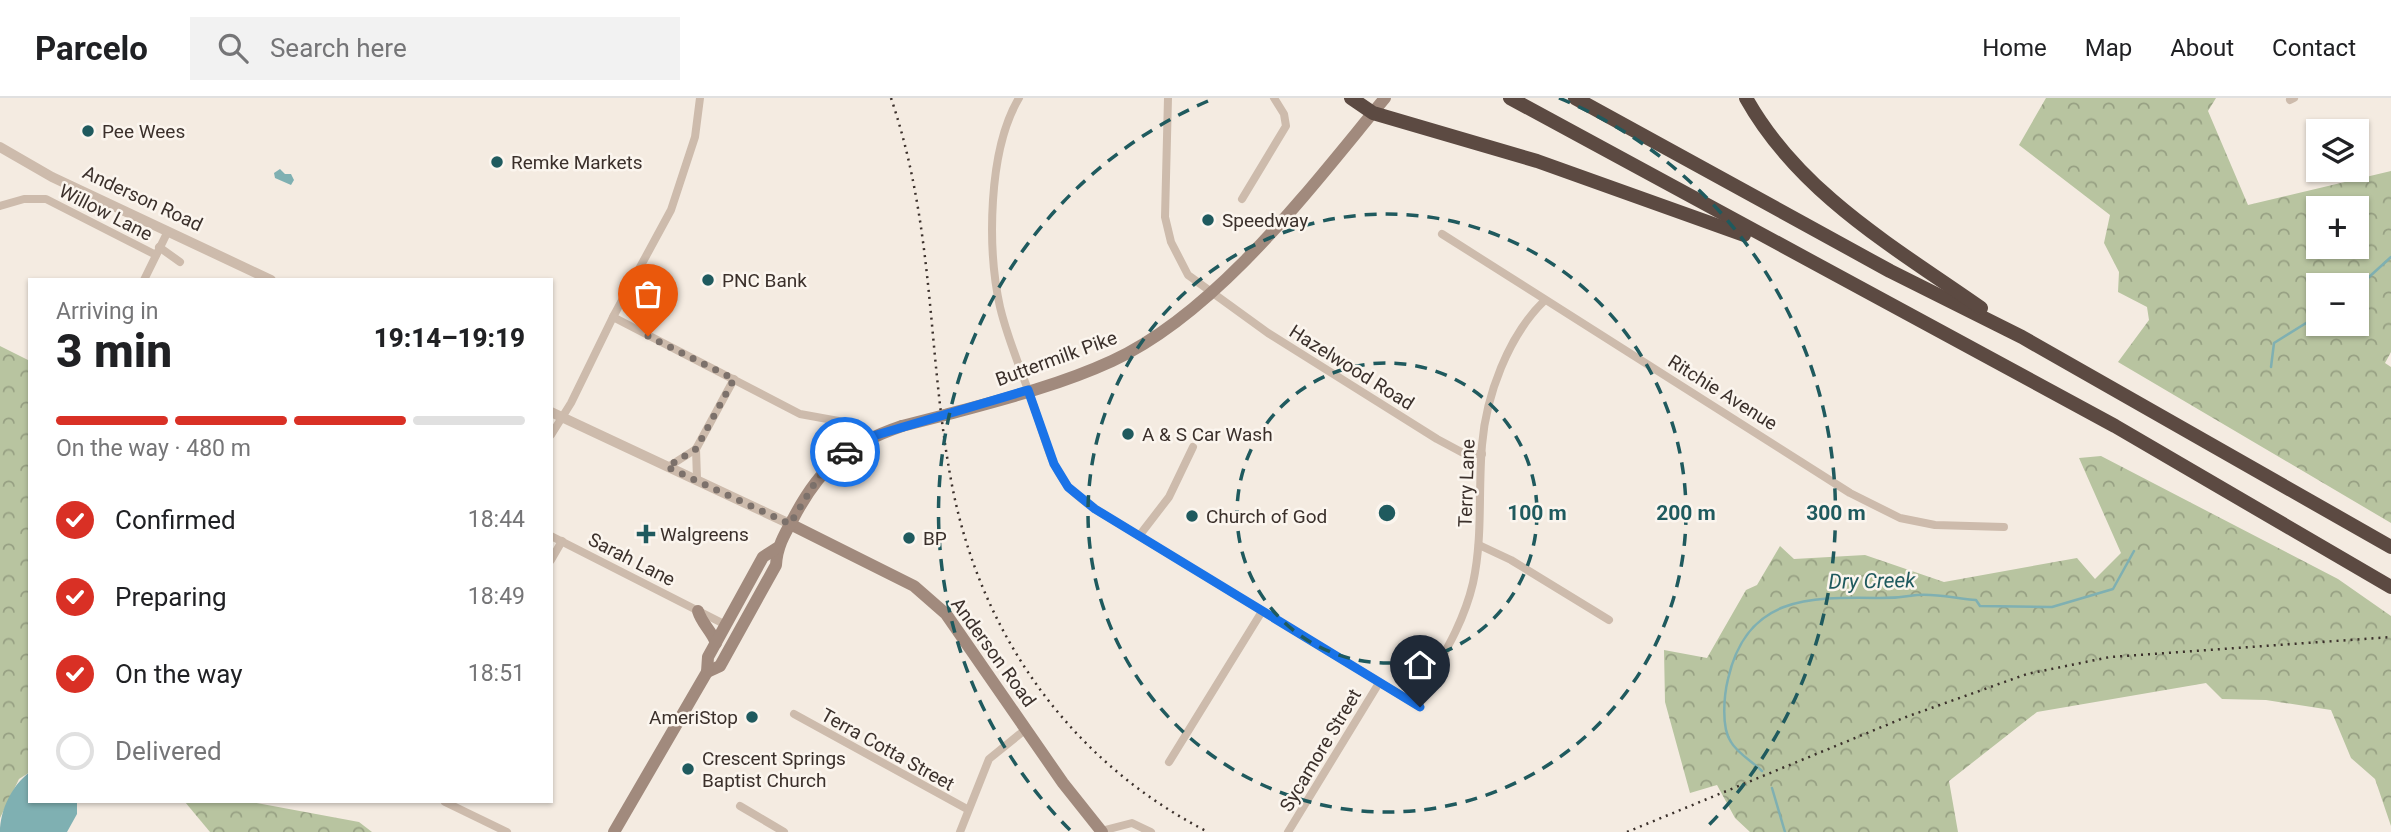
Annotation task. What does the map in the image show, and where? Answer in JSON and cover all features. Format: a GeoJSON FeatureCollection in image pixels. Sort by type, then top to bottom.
{"type":"FeatureCollection","features":[{"type":"Feature","properties":{"kind":"highway"},"geometry":{"type":"LineString","coordinates":[[1351,98],[1373,113],[1537,161],[1785,249]]}},
{"type":"Feature","properties":{"kind":"highway"},"geometry":{"type":"LineString","coordinates":[[1510,98],[2115,426],[2391,587]]}},
{"type":"Feature","properties":{"kind":"highway"},"geometry":{"type":"LineString","coordinates":[[1575,98],[1890,271],[2022,337],[2391,547]]}},
{"type":"Feature","properties":{"kind":"highway"},"geometry":{"type":"LineString","coordinates":[[1746,98],[1770,136],[1818,191],[2022,337]]}},
{"type":"Feature","properties":{"kind":"main road","name":"Buttermilk Pike"},"geometry":{"type":"LineString","coordinates":[[707,672],[720,666],[776,565],[777,548],[819,476],[846,451],[873,436],[902,426],[981,405],[1112,361],[1177,322],[1212,294],[1385,98]]}},
{"type":"Feature","properties":{"kind":"main road","name":"Anderson Road"},"geometry":{"type":"LineString","coordinates":[[790,524],[927,596],[954,624],[1063,783],[1101,832]]}},
{"type":"Feature","properties":{"kind":"main road","name":"Buttermilk Pike"},"geometry":{"type":"LineString","coordinates":[[614,832],[707,672],[708,657],[764,557],[777,548]]}},
{"type":"Feature","properties":{"kind":"main road"},"geometry":{"type":"LineString","coordinates":[[698,611],[702,623],[712,632],[716,643]]}},
{"type":"Feature","properties":{"kind":"street"},"geometry":{"type":"LineString","coordinates":[[553,432],[671,210],[685,176],[695,137],[700,98]]}},
{"type":"Feature","properties":{"kind":"street"},"geometry":{"type":"LineString","coordinates":[[1019,98],[1005,129],[998,160],[993,209],[994,251],[1001,309],[1051,457],[1068,487],[1095,509],[1379,683]]}},
{"type":"Feature","properties":{"kind":"street","name":"Hazelwood Road"},"geometry":{"type":"LineString","coordinates":[[1168,98],[1164,207],[1167,230],[1188,275],[1212,294],[1428,433],[1460,452],[1482,454]]}},
{"type":"Feature","properties":{"kind":"street"},"geometry":{"type":"LineString","coordinates":[[1242,199],[1286,126],[1284,114],[1275,98]]}},
{"type":"Feature","properties":{"kind":"street","name":"Anderson Road"},"geometry":{"type":"LineString","coordinates":[[0,147],[52,177],[267,278]]}},
{"type":"Feature","properties":{"kind":"street","name":"Willow Lane"},"geometry":{"type":"LineString","coordinates":[[0,206],[24,199],[46,199],[180,261]]}},
{"type":"Feature","properties":{"kind":"street"},"geometry":{"type":"LineString","coordinates":[[145,278],[168,231]]}},
{"type":"Feature","properties":{"kind":"street","name":"Ritchie Avenue"},"geometry":{"type":"LineString","coordinates":[[1442,234],[1850,493],[1900,518],[1935,525],[2004,527]]}},
{"type":"Feature","properties":{"kind":"street","name":"Terry Lane"},"geometry":{"type":"LineString","coordinates":[[1379,683],[1420,707],[1419,698],[1464,616],[1479,545],[1482,454],[1492,396],[1503,367],[1534,311],[1544,301]]}},
{"type":"Feature","properties":{"kind":"street"},"geometry":{"type":"LineString","coordinates":[[613,317],[800,414],[855,424],[873,436]]}},
{"type":"Feature","properties":{"kind":"street"},"geometry":{"type":"LineString","coordinates":[[696,479],[696,449],[734,379]]}},
{"type":"Feature","properties":{"kind":"street","name":"Anderson Road"},"geometry":{"type":"LineString","coordinates":[[553,413],[790,524]]}},
{"type":"Feature","properties":{"kind":"street"},"geometry":{"type":"LineString","coordinates":[[1139,536],[1169,496],[1193,447]]}},
{"type":"Feature","properties":{"kind":"street"},"geometry":{"type":"LineString","coordinates":[[667,467],[696,449]]}},
{"type":"Feature","properties":{"kind":"street","name":"Sarah Lane"},"geometry":{"type":"LineString","coordinates":[[553,537],[726,625]]}},
{"type":"Feature","properties":{"kind":"street"},"geometry":{"type":"LineString","coordinates":[[553,557],[562,541]]}},
{"type":"Feature","properties":{"kind":"street"},"geometry":{"type":"LineString","coordinates":[[1479,545],[1511,560],[1609,620]]}},
{"type":"Feature","properties":{"kind":"street"},"geometry":{"type":"LineString","coordinates":[[1169,762],[1261,613]]}},
{"type":"Feature","properties":{"kind":"street","name":"Sycamore Street"},"geometry":{"type":"LineString","coordinates":[[1288,832],[1379,683]]}},
{"type":"Feature","properties":{"kind":"street","name":"Terra Cotta Street"},"geometry":{"type":"LineString","coordinates":[[794,714],[967,809]]}},
{"type":"Feature","properties":{"kind":"street"},"geometry":{"type":"LineString","coordinates":[[960,832],[989,760],[1026,729]]}},
{"type":"Feature","properties":{"kind":"street"},"geometry":{"type":"LineString","coordinates":[[447,803],[507,832]]}},
{"type":"Feature","properties":{"kind":"street"},"geometry":{"type":"LineString","coordinates":[[740,806],[784,832]]}},
{"type":"Feature","properties":{"kind":"street"},"geometry":{"type":"LineString","coordinates":[[1101,832],[1132,823],[1151,832]]}},
{"type":"Feature","properties":{"kind":"green space"},"geometry":{"type":"Polygon","coordinates":[[[2046,98],[2216,98],[2208,111],[2248,205],[2345,182],[2369,182],[2369,176],[2391,171],[2391,352],[2385,363],[2391,367],[2391,523],[2118,362],[2149,320],[2147,307],[2118,292],[2119,272],[2104,243],[2110,215],[2019,145],[2046,98]]]}},
{"type":"Feature","properties":{"kind":"green space"},"geometry":{"type":"Polygon","coordinates":[[[0,346],[28,360],[28,773],[19,779],[0,818],[0,346]]]}},
{"type":"Feature","properties":{"kind":"green space"},"geometry":{"type":"Polygon","coordinates":[[[2101,456],[2338,579],[2391,616],[2391,826],[2375,779],[2351,758],[2331,710],[2266,700],[2222,699],[2206,683],[2037,712],[1949,781],[1958,832],[1750,832],[1735,818],[1717,785],[1690,793],[1665,702],[1664,650],[1707,658],[1746,590],[1757,585],[1780,546],[1794,559],[1865,555],[1944,582],[2077,558],[2095,579],[2121,553],[2079,458],[2101,456]]]}},
{"type":"Feature","properties":{"kind":"green space"},"geometry":{"type":"Polygon","coordinates":[[[186,803],[256,803],[359,822],[372,832],[210,832],[186,803]]]}},
{"type":"Feature","properties":{"kind":"water"},"geometry":{"type":"Polygon","coordinates":[[[280,169],[285,174],[291,174],[294,180],[291,185],[275,178],[274,173],[280,169]]]}},
{"type":"Feature","properties":{"kind":"water"},"geometry":{"type":"Polygon","coordinates":[[[28,774],[28,803],[77,803],[77,814],[67,832],[0,832],[8,799],[28,774]]]}},
{"type":"Feature","properties":{"kind":"waterway","name":"Dry Creek"},"geometry":{"type":"LineString","coordinates":[[2369,277],[2391,257]]}},
{"type":"Feature","properties":{"kind":"waterway","name":"Dry Creek"},"geometry":{"type":"LineString","coordinates":[[2271,367],[2274,343],[2306,323]]}},
{"type":"Feature","properties":{"kind":"waterway","name":"Dry Creek"},"geometry":{"type":"LineString","coordinates":[[1762,771],[1731,742],[1724,711],[1728,679],[1737,651],[1750,631],[1766,616],[1806,601],[1924,595],[1976,600],[1980,606],[2052,607],[2113,589],[2134,551]]}},
{"type":"Feature","properties":{"kind":"waterway","name":"Dry Creek"},"geometry":{"type":"LineString","coordinates":[[1772,788],[1785,832]]}},
{"type":"Feature","properties":{"kind":"railway"},"geometry":{"type":"LineString","coordinates":[[891,98],[916,194],[943,432],[951,480],[964,536],[983,589],[1008,639],[1038,686],[1073,730],[1113,768],[1158,803],[1208,832]]}},
{"type":"Feature","properties":{"kind":"railway"},"geometry":{"type":"LineString","coordinates":[[1627,832],[1906,717],[2027,674],[2110,657],[2391,637]]}},
{"type":"Feature","properties":{"kind":"way so far"},"geometry":{"type":"LineString","coordinates":[[648,336],[734,379],[696,449],[667,467],[790,524],[819,476],[845,452]]}},
{"type":"Feature","properties":{"kind":"place","name":"Pee Wees"},"geometry":{"type":"Point","coordinates":[88,131]}},
{"type":"Feature","properties":{"kind":"place","name":"Remke Markets"},"geometry":{"type":"Point","coordinates":[497,162]}},
{"type":"Feature","properties":{"kind":"place","name":"Speedway"},"geometry":{"type":"Point","coordinates":[1208,220]}},
{"type":"Feature","properties":{"kind":"place","name":"PNC Bank"},"geometry":{"type":"Point","coordinates":[708,280]}},
{"type":"Feature","properties":{"kind":"place","name":"A & S Car Wash"},"geometry":{"type":"Point","coordinates":[1128,434]}},
{"type":"Feature","properties":{"kind":"place","name":"Church of God"},"geometry":{"type":"Point","coordinates":[1192,516]}},
{"type":"Feature","properties":{"kind":"place","name":"Walgreens"},"geometry":{"type":"Point","coordinates":[646,534]}},
{"type":"Feature","properties":{"kind":"place","name":"BP"},"geometry":{"type":"Point","coordinates":[909,538]}},
{"type":"Feature","properties":{"kind":"place","name":"AmeriStop"},"geometry":{"type":"Point","coordinates":[752,717]}},
{"type":"Feature","properties":{"kind":"place","name":"Crescent Springs Baptist Church"},"geometry":{"type":"Point","coordinates":[688,769]}},
{"type":"Feature","properties":{"kind":"route"},"geometry":{"type":"LineString","coordinates":[[845,452],[873,436],[902,426],[1028,390],[1054,464],[1068,487],[1095,509],[1261,613],[1420,707]]}}]}
